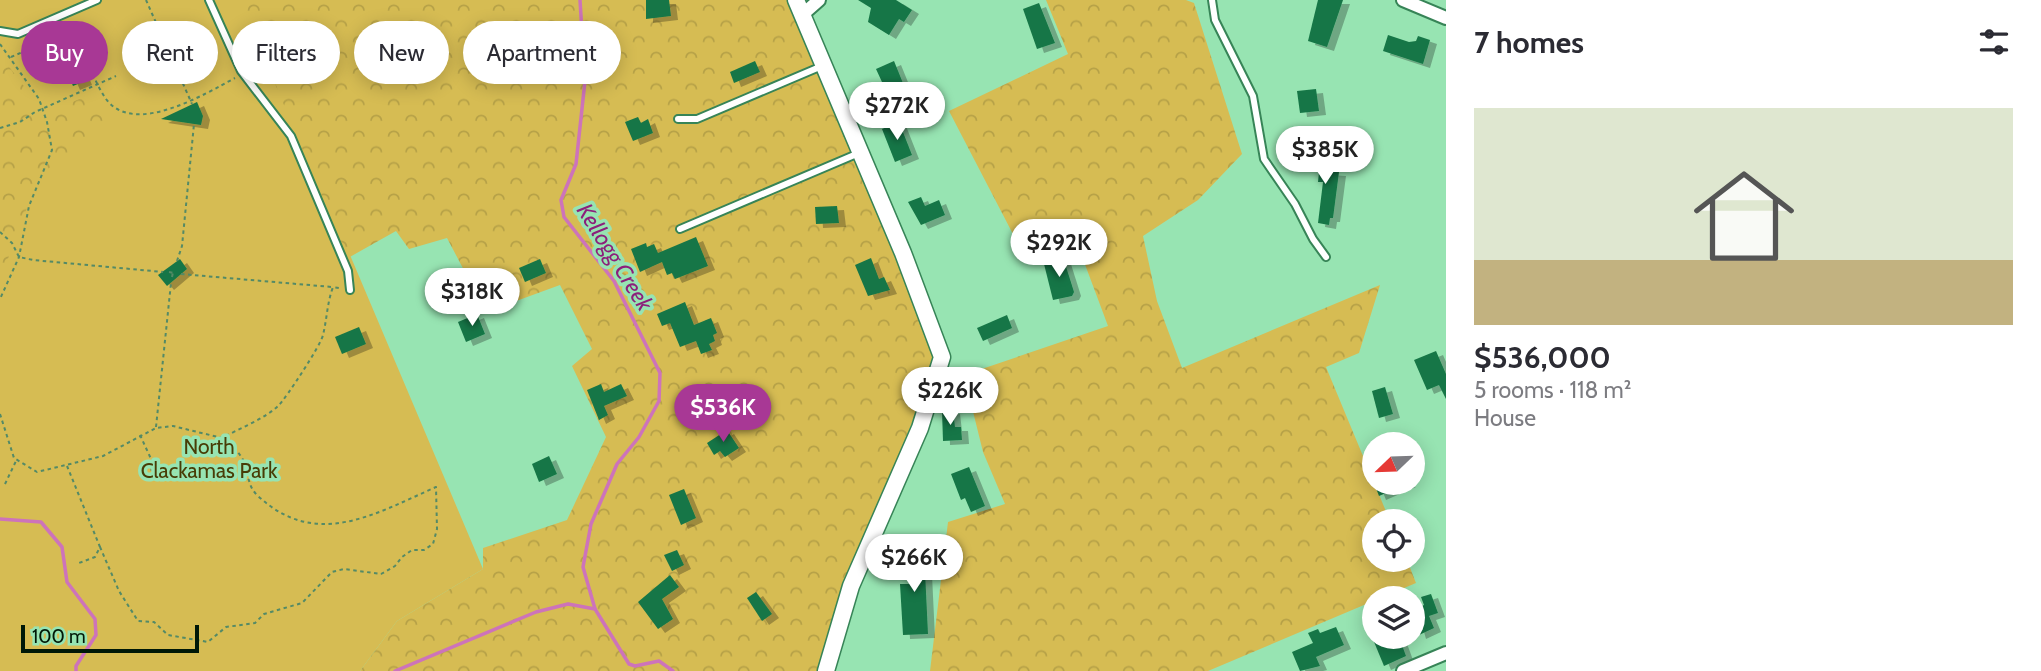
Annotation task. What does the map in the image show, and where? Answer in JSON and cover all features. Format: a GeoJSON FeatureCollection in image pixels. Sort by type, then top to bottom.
{"type":"FeatureCollection","features":[{"type":"Feature","properties":{"kind":"street"},"geometry":{"type":"LineString","coordinates":[[819,0],[799,7],[923,304],[942,357],[919,428],[851,586],[827,671]]}},
{"type":"Feature","properties":{"kind":"street"},"geometry":{"type":"LineString","coordinates":[[1403,0],[1446,18]]}},
{"type":"Feature","properties":{"kind":"street"},"geometry":{"type":"LineString","coordinates":[[1403,671],[1446,653]]}},
{"type":"Feature","properties":{"kind":"lane"},"geometry":{"type":"LineString","coordinates":[[0,31],[18,34],[97,0]]}},
{"type":"Feature","properties":{"kind":"lane"},"geometry":{"type":"LineString","coordinates":[[209,0],[232,53]]}},
{"type":"Feature","properties":{"kind":"lane"},"geometry":{"type":"LineString","coordinates":[[1212,0],[1215,20],[1253,96],[1264,159],[1295,204],[1313,239],[1326,257]]}},
{"type":"Feature","properties":{"kind":"lane"},"geometry":{"type":"LineString","coordinates":[[678,119],[697,119],[823,65]]}},
{"type":"Feature","properties":{"kind":"lane"},"geometry":{"type":"LineString","coordinates":[[251,84],[291,136],[348,271],[350,290]]}},
{"type":"Feature","properties":{"kind":"lane"},"geometry":{"type":"LineString","coordinates":[[680,229],[861,153]]}},
{"type":"Feature","properties":{"kind":"path"},"geometry":{"type":"LineString","coordinates":[[146,0],[192,103]]}},
{"type":"Feature","properties":{"kind":"path"},"geometry":{"type":"LineString","coordinates":[[0,44],[43,108],[52,150],[29,206],[19,257],[0,299]]}},
{"type":"Feature","properties":{"kind":"path"},"geometry":{"type":"LineString","coordinates":[[10,57],[21,52]]}},
{"type":"Feature","properties":{"kind":"path"},"geometry":{"type":"LineString","coordinates":[[108,80],[117,76]]}},
{"type":"Feature","properties":{"kind":"path"},"geometry":{"type":"LineString","coordinates":[[0,128],[20,122],[43,108],[98,84],[110,103],[130,114],[152,113],[192,103],[206,95],[210,89],[232,80]]}},
{"type":"Feature","properties":{"kind":"path"},"geometry":{"type":"LineString","coordinates":[[177,261],[182,246],[194,124]]}},
{"type":"Feature","properties":{"kind":"path"},"geometry":{"type":"LineString","coordinates":[[0,232],[12,243],[19,257]]}},
{"type":"Feature","properties":{"kind":"path"},"geometry":{"type":"LineString","coordinates":[[19,257],[163,272]]}},
{"type":"Feature","properties":{"kind":"path"},"geometry":{"type":"LineString","coordinates":[[181,274],[350,290]]}},
{"type":"Feature","properties":{"kind":"path"},"geometry":{"type":"LineString","coordinates":[[156,428],[172,283]]}},
{"type":"Feature","properties":{"kind":"path"},"geometry":{"type":"LineString","coordinates":[[222,439],[280,404],[298,375],[314,357],[323,336],[327,304],[333,287]]}},
{"type":"Feature","properties":{"kind":"path"},"geometry":{"type":"LineString","coordinates":[[0,414],[16,460],[37,472],[103,456],[156,428],[173,426],[222,439],[240,454],[249,483],[257,495],[309,524],[341,524],[436,487],[437,529],[433,544],[402,556],[395,566],[381,574],[344,569],[332,572],[302,603],[264,614],[255,623],[226,627],[213,639],[201,643],[186,636],[169,635],[150,621],[138,621],[119,591],[66,465]]}},
{"type":"Feature","properties":{"kind":"path"},"geometry":{"type":"LineString","coordinates":[[140,435],[152,461],[151,479]]}},
{"type":"Feature","properties":{"kind":"path"},"geometry":{"type":"LineString","coordinates":[[5,484],[16,460]]}},
{"type":"Feature","properties":{"kind":"path"},"geometry":{"type":"LineString","coordinates":[[79,563],[94,557],[100,547]]}},
{"type":"Feature","properties":{"kind":"green space","name":"North Clackamas Park"},"geometry":{"type":"Polygon","coordinates":[[[0,0],[242,0],[251,21],[232,21],[232,84],[278,84],[483,569],[397,621],[360,671],[0,671],[0,0]]]}},
{"type":"Feature","properties":{"kind":"green space"},"geometry":{"type":"Polygon","coordinates":[[[240,0],[791,0],[934,345],[936,364],[845,587],[826,671],[360,671],[397,621],[483,569],[483,548],[567,520],[606,437],[572,366],[592,349],[560,285],[486,312],[447,238],[409,249],[396,231],[348,258],[275,84],[340,84],[340,21],[249,21],[240,0]]]}},
{"type":"Feature","properties":{"kind":"green space"},"geometry":{"type":"Polygon","coordinates":[[[1046,0],[1186,0],[1194,3],[1242,154],[1198,200],[1143,236],[1157,301],[1182,368],[1380,285],[1359,353],[1326,367],[1362,454],[1362,495],[1379,495],[1385,509],[1362,509],[1362,572],[1412,572],[1416,583],[1409,586],[1362,586],[1362,606],[1208,671],[930,671],[948,522],[1005,504],[983,452],[964,375],[1108,326],[1068,219],[1015,238],[949,111],[1068,54],[1046,0]]]}},
{"type":"Feature","properties":{"kind":"green space"},"geometry":{"type":"Polygon","coordinates":[[[0,50],[41,115],[94,93],[114,119],[112,125],[93,135],[39,176],[0,280],[0,50]]]}},
{"type":"Feature","properties":{"kind":"building"},"geometry":{"type":"Polygon","coordinates":[[[646,0],[669,0],[671,16],[646,19],[646,0]]]}},
{"type":"Feature","properties":{"kind":"building"},"geometry":{"type":"Polygon","coordinates":[[[858,0],[896,0],[912,10],[904,22],[899,19],[889,35],[868,22],[871,8],[858,0]]]}},
{"type":"Feature","properties":{"kind":"building"},"geometry":{"type":"Polygon","coordinates":[[[1318,0],[1343,0],[1327,47],[1308,41],[1318,0]]]}},
{"type":"Feature","properties":{"kind":"building"},"geometry":{"type":"Polygon","coordinates":[[[1039,3],[1055,43],[1037,49],[1023,9],[1039,3]]]}},
{"type":"Feature","properties":{"kind":"building"},"geometry":{"type":"Polygon","coordinates":[[[1388,35],[1409,42],[1416,41],[1418,36],[1430,40],[1423,64],[1383,51],[1388,35]]]}},
{"type":"Feature","properties":{"kind":"building"},"geometry":{"type":"Polygon","coordinates":[[[755,61],[760,72],[734,83],[730,72],[755,61]]]}},
{"type":"Feature","properties":{"kind":"building"},"geometry":{"type":"Polygon","coordinates":[[[894,61],[907,93],[911,91],[915,101],[894,109],[890,99],[863,110],[856,93],[882,82],[876,69],[894,61]]]}},
{"type":"Feature","properties":{"kind":"building"},"geometry":{"type":"Polygon","coordinates":[[[1316,89],[1319,111],[1300,113],[1297,91],[1316,89]]]}},
{"type":"Feature","properties":{"kind":"building"},"geometry":{"type":"Polygon","coordinates":[[[197,102],[203,116],[201,125],[161,119],[197,102]]]}},
{"type":"Feature","properties":{"kind":"building"},"geometry":{"type":"Polygon","coordinates":[[[638,117],[641,123],[648,119],[653,133],[633,141],[625,122],[638,117]]]}},
{"type":"Feature","properties":{"kind":"building"},"geometry":{"type":"Polygon","coordinates":[[[899,122],[912,155],[895,162],[882,129],[899,122]]]}},
{"type":"Feature","properties":{"kind":"building"},"geometry":{"type":"Polygon","coordinates":[[[1311,150],[1326,152],[1324,171],[1339,172],[1333,218],[1330,218],[1329,225],[1318,223],[1323,182],[1318,182],[1319,172],[1312,172],[1313,166],[1309,165],[1311,150]]]}},
{"type":"Feature","properties":{"kind":"building"},"geometry":{"type":"Polygon","coordinates":[[[921,197],[925,206],[939,200],[945,215],[921,225],[908,202],[921,197]]]}},
{"type":"Feature","properties":{"kind":"building"},"geometry":{"type":"Polygon","coordinates":[[[837,206],[839,223],[816,224],[815,207],[837,206]]]}},
{"type":"Feature","properties":{"kind":"building"},"geometry":{"type":"Polygon","coordinates":[[[696,237],[708,266],[675,279],[672,273],[667,275],[662,262],[640,272],[631,249],[646,243],[647,247],[654,244],[658,253],[696,237]]]}},
{"type":"Feature","properties":{"kind":"building"},"geometry":{"type":"Polygon","coordinates":[[[1063,257],[1074,292],[1072,296],[1053,300],[1044,264],[1063,257]]]}},
{"type":"Feature","properties":{"kind":"building"},"geometry":{"type":"Polygon","coordinates":[[[871,258],[879,279],[884,277],[890,290],[868,296],[855,265],[871,258]]]}},
{"type":"Feature","properties":{"kind":"building"},"geometry":{"type":"Polygon","coordinates":[[[180,259],[187,269],[167,286],[158,275],[180,259]]]}},
{"type":"Feature","properties":{"kind":"building"},"geometry":{"type":"Polygon","coordinates":[[[540,259],[546,273],[525,282],[519,268],[540,259]]]}},
{"type":"Feature","properties":{"kind":"building"},"geometry":{"type":"Polygon","coordinates":[[[685,302],[694,325],[711,318],[717,333],[713,335],[715,341],[709,344],[712,350],[701,354],[696,341],[680,347],[670,323],[662,326],[657,314],[685,302]]]}},
{"type":"Feature","properties":{"kind":"building"},"geometry":{"type":"Polygon","coordinates":[[[477,314],[485,334],[466,342],[458,322],[477,314]]]}},
{"type":"Feature","properties":{"kind":"building"},"geometry":{"type":"Polygon","coordinates":[[[1007,315],[1012,328],[983,341],[977,328],[1007,315]]]}},
{"type":"Feature","properties":{"kind":"building"},"geometry":{"type":"Polygon","coordinates":[[[359,327],[366,344],[342,354],[335,337],[359,327]]]}},
{"type":"Feature","properties":{"kind":"building"},"geometry":{"type":"Polygon","coordinates":[[[1436,351],[1446,374],[1446,399],[1439,385],[1427,390],[1414,360],[1436,351]]]}},
{"type":"Feature","properties":{"kind":"building"},"geometry":{"type":"Polygon","coordinates":[[[601,384],[604,392],[621,384],[627,396],[604,406],[608,415],[599,420],[587,390],[601,384]]]}},
{"type":"Feature","properties":{"kind":"building"},"geometry":{"type":"Polygon","coordinates":[[[1385,387],[1393,414],[1379,418],[1372,391],[1385,387]]]}},
{"type":"Feature","properties":{"kind":"building"},"geometry":{"type":"Polygon","coordinates":[[[724,391],[737,410],[723,419],[710,401],[724,391]]]}},
{"type":"Feature","properties":{"kind":"building"},"geometry":{"type":"Polygon","coordinates":[[[953,410],[955,427],[961,427],[962,440],[943,441],[942,411],[953,410]]]}},
{"type":"Feature","properties":{"kind":"building"},"geometry":{"type":"Polygon","coordinates":[[[727,430],[739,448],[725,457],[720,451],[714,455],[707,443],[727,430]]]}},
{"type":"Feature","properties":{"kind":"building"},"geometry":{"type":"Polygon","coordinates":[[[549,456],[557,474],[539,482],[532,464],[549,456]]]}},
{"type":"Feature","properties":{"kind":"building"},"geometry":{"type":"Polygon","coordinates":[[[969,467],[985,506],[971,512],[965,498],[961,500],[951,474],[969,467]]]}},
{"type":"Feature","properties":{"kind":"building"},"geometry":{"type":"Polygon","coordinates":[[[684,489],[696,518],[681,525],[669,495],[684,489]]]}},
{"type":"Feature","properties":{"kind":"building"},"geometry":{"type":"Polygon","coordinates":[[[921,546],[928,570],[925,571],[928,634],[903,635],[900,584],[911,584],[900,553],[921,546]]]}},
{"type":"Feature","properties":{"kind":"building"},"geometry":{"type":"Polygon","coordinates":[[[677,550],[684,565],[672,571],[664,555],[677,550]]]}},
{"type":"Feature","properties":{"kind":"building"},"geometry":{"type":"Polygon","coordinates":[[[670,575],[679,587],[662,599],[673,619],[658,629],[638,602],[670,575]]]}},
{"type":"Feature","properties":{"kind":"building"},"geometry":{"type":"Polygon","coordinates":[[[756,592],[772,614],[762,621],[747,598],[756,592]]]}},
{"type":"Feature","properties":{"kind":"building"},"geometry":{"type":"Polygon","coordinates":[[[1431,594],[1438,613],[1429,616],[1434,628],[1425,632],[1425,596],[1431,594]]]}},
{"type":"Feature","properties":{"kind":"building"},"geometry":{"type":"Polygon","coordinates":[[[1336,627],[1344,645],[1316,657],[1320,666],[1300,671],[1292,652],[1313,643],[1308,633],[1318,629],[1320,633],[1336,627]]]}},
{"type":"Feature","properties":{"kind":"building"},"geometry":{"type":"Polygon","coordinates":[[[1377,649],[1403,649],[1406,656],[1384,666],[1377,649]]]}},
{"type":"Feature","properties":{"kind":"waterway","name":"Kellogg Creek"},"geometry":{"type":"LineString","coordinates":[[580,0],[585,81],[576,164],[561,200],[564,217],[614,281],[660,373],[659,401],[639,437],[617,464],[591,524],[583,567],[595,609],[629,664],[635,666],[659,661],[673,671]]}},
{"type":"Feature","properties":{"kind":"waterway"},"geometry":{"type":"LineString","coordinates":[[0,519],[41,522],[62,547],[67,582],[95,619],[96,635],[76,666],[76,671]]}},
{"type":"Feature","properties":{"kind":"waterway"},"geometry":{"type":"LineString","coordinates":[[395,671],[536,612],[568,604],[595,609]]}}]}
